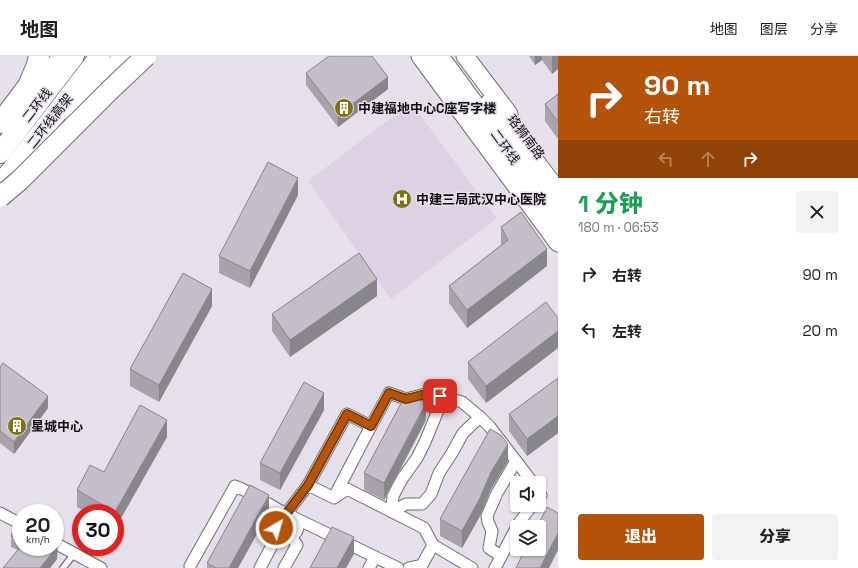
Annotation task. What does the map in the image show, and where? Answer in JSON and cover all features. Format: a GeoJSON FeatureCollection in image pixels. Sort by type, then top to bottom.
{"type":"FeatureCollection","features":[{"type":"Feature","properties":{"kind":"highway"},"geometry":{"type":"LineString","coordinates":[[0,123],[28,86],[37,65],[39,56]]}},
{"type":"Feature","properties":{"kind":"highway","name":"二环线"},"geometry":{"type":"LineString","coordinates":[[0,153],[74,56]]}},
{"type":"Feature","properties":{"kind":"highway","name":"二环线高架"},"geometry":{"type":"LineString","coordinates":[[0,185],[100,56]]}},
{"type":"Feature","properties":{"kind":"highway"},"geometry":{"type":"LineString","coordinates":[[0,197],[20,180],[146,56]]}},
{"type":"Feature","properties":{"kind":"highway","name":"二环线"},"geometry":{"type":"LineString","coordinates":[[438,56],[558,219]]}},
{"type":"Feature","properties":{"kind":"highway"},"geometry":{"type":"LineString","coordinates":[[455,56],[558,193]]}},
{"type":"Feature","properties":{"kind":"main road"},"geometry":{"type":"LineString","coordinates":[[0,138],[61,56]]}},
{"type":"Feature","properties":{"kind":"main road"},"geometry":{"type":"LineString","coordinates":[[0,207],[122,56]]}},
{"type":"Feature","properties":{"kind":"main road"},"geometry":{"type":"LineString","coordinates":[[420,56],[558,243]]}},
{"type":"Feature","properties":{"kind":"main road","name":"珞狮南路"},"geometry":{"type":"LineString","coordinates":[[465,56],[558,180]]}},
{"type":"Feature","properties":{"kind":"street"},"geometry":{"type":"LineString","coordinates":[[334,498],[389,393],[406,399],[430,393],[462,402],[480,416],[528,476]]}},
{"type":"Feature","properties":{"kind":"street"},"geometry":{"type":"LineString","coordinates":[[392,512],[393,496],[402,479],[417,458],[439,408],[430,393]]}},
{"type":"Feature","properties":{"kind":"street"},"geometry":{"type":"LineString","coordinates":[[291,516],[347,414],[371,426]]}},
{"type":"Feature","properties":{"kind":"street"},"geometry":{"type":"LineString","coordinates":[[392,512],[406,504],[422,504],[431,494],[439,473],[452,453],[462,433],[480,416]]}},
{"type":"Feature","properties":{"kind":"street"},"geometry":{"type":"LineString","coordinates":[[501,556],[489,548],[492,531],[487,516],[497,492],[516,461]]}},
{"type":"Feature","properties":{"kind":"street"},"geometry":{"type":"LineString","coordinates":[[308,485],[334,498]]}},
{"type":"Feature","properties":{"kind":"street"},"geometry":{"type":"LineString","coordinates":[[190,566],[235,486],[291,516],[398,568]]}},
{"type":"Feature","properties":{"kind":"street"},"geometry":{"type":"LineString","coordinates":[[334,498],[347,489],[424,528],[433,545],[472,568]]}},
{"type":"Feature","properties":{"kind":"street"},"geometry":{"type":"LineString","coordinates":[[495,568],[519,523],[527,512]]}},
{"type":"Feature","properties":{"kind":"street"},"geometry":{"type":"LineString","coordinates":[[0,513],[12,519]]}},
{"type":"Feature","properties":{"kind":"street"},"geometry":{"type":"LineString","coordinates":[[260,568],[278,534],[276,528],[277,520],[282,516],[291,516],[298,522],[299,528],[296,533],[291,536],[285,537],[278,534]]}},
{"type":"Feature","properties":{"kind":"street"},"geometry":{"type":"LineString","coordinates":[[284,568],[297,545],[291,536]]}},
{"type":"Feature","properties":{"kind":"street"},"geometry":{"type":"LineString","coordinates":[[409,568],[425,566],[433,545]]}},
{"type":"Feature","properties":{"kind":"street"},"geometry":{"type":"LineString","coordinates":[[78,556],[101,568]]}},
{"type":"Feature","properties":{"kind":"street"},"geometry":{"type":"LineString","coordinates":[[369,568],[375,557]]}},
{"type":"Feature","properties":{"kind":"lane"},"geometry":{"type":"LineString","coordinates":[[63,568],[72,556]]}},
{"type":"Feature","properties":{"kind":"shaded area","name":"中建三局武汉中心医院"},"geometry":{"type":"Polygon","coordinates":[[[411,103],[497,218],[391,299],[308,181],[411,103]]]}},
{"type":"Feature","properties":{"kind":"building","name":"中建福地中心C座写字楼"},"geometry":{"type":"Polygon","coordinates":[[[329,56],[372,56],[388,77],[338,115],[306,73],[329,56]]]}},
{"type":"Feature","properties":{"kind":"building"},"geometry":{"type":"Polygon","coordinates":[[[558,94],[558,122],[545,104],[558,94]]]}},
{"type":"Feature","properties":{"kind":"building"},"geometry":{"type":"Polygon","coordinates":[[[268,162],[298,178],[250,271],[219,256],[268,162]]]}},
{"type":"Feature","properties":{"kind":"building"},"geometry":{"type":"Polygon","coordinates":[[[521,212],[547,249],[467,310],[449,286],[508,240],[501,227],[521,212]]]}},
{"type":"Feature","properties":{"kind":"building"},"geometry":{"type":"Polygon","coordinates":[[[359,253],[377,279],[290,340],[272,314],[359,253]]]}},
{"type":"Feature","properties":{"kind":"building"},"geometry":{"type":"Polygon","coordinates":[[[183,273],[212,289],[159,385],[130,369],[183,273]]]}},
{"type":"Feature","properties":{"kind":"building"},"geometry":{"type":"Polygon","coordinates":[[[546,302],[558,318],[558,331],[486,386],[468,362],[546,302]]]}},
{"type":"Feature","properties":{"kind":"building","name":"星城中心"},"geometry":{"type":"Polygon","coordinates":[[[3,363],[48,396],[14,442],[0,431],[0,367],[3,363]]]}},
{"type":"Feature","properties":{"kind":"building"},"geometry":{"type":"Polygon","coordinates":[[[558,378],[558,416],[527,439],[509,414],[558,378]]]}},
{"type":"Feature","properties":{"kind":"building"},"geometry":{"type":"Polygon","coordinates":[[[304,382],[324,393],[280,473],[260,463],[304,382]]]}},
{"type":"Feature","properties":{"kind":"building"},"geometry":{"type":"Polygon","coordinates":[[[407,392],[426,403],[384,483],[364,473],[407,392]]]}},
{"type":"Feature","properties":{"kind":"building"},"geometry":{"type":"Polygon","coordinates":[[[140,405],[167,420],[120,504],[101,504],[77,490],[90,465],[104,472],[140,405]]]}},
{"type":"Feature","properties":{"kind":"building"},"geometry":{"type":"Polygon","coordinates":[[[490,429],[501,435],[508,444],[491,472],[480,498],[462,531],[440,519],[490,429]]]}},
{"type":"Feature","properties":{"kind":"building"},"geometry":{"type":"Polygon","coordinates":[[[250,485],[269,495],[229,568],[216,568],[207,563],[250,485]]]}},
{"type":"Feature","properties":{"kind":"building"},"geometry":{"type":"Polygon","coordinates":[[[547,507],[558,513],[558,533],[540,568],[516,568],[522,556],[546,556],[546,520],[540,520],[544,512],[546,512],[547,507]]]}},
{"type":"Feature","properties":{"kind":"building"},"geometry":{"type":"Polygon","coordinates":[[[332,527],[354,537],[337,568],[310,568],[332,527]]]}},
{"type":"Feature","properties":{"kind":"building"},"geometry":{"type":"Polygon","coordinates":[[[13,556],[50,556],[40,568],[3,568],[13,556]]]}},
{"type":"Feature","properties":{"kind":"place","name":"中建福地中心C座写字楼"},"geometry":{"type":"Point","coordinates":[344,108]}},
{"type":"Feature","properties":{"kind":"place","name":"中建三局武汉中心医院"},"geometry":{"type":"Point","coordinates":[402,199]}},
{"type":"Feature","properties":{"kind":"place","name":"星城中心"},"geometry":{"type":"Point","coordinates":[17,426]}},
{"type":"Feature","properties":{"kind":"route"},"geometry":{"type":"LineString","coordinates":[[276,528],[277,520],[286,514],[308,485],[347,414],[371,426],[389,393],[406,399],[430,393],[440,396]]}}]}
